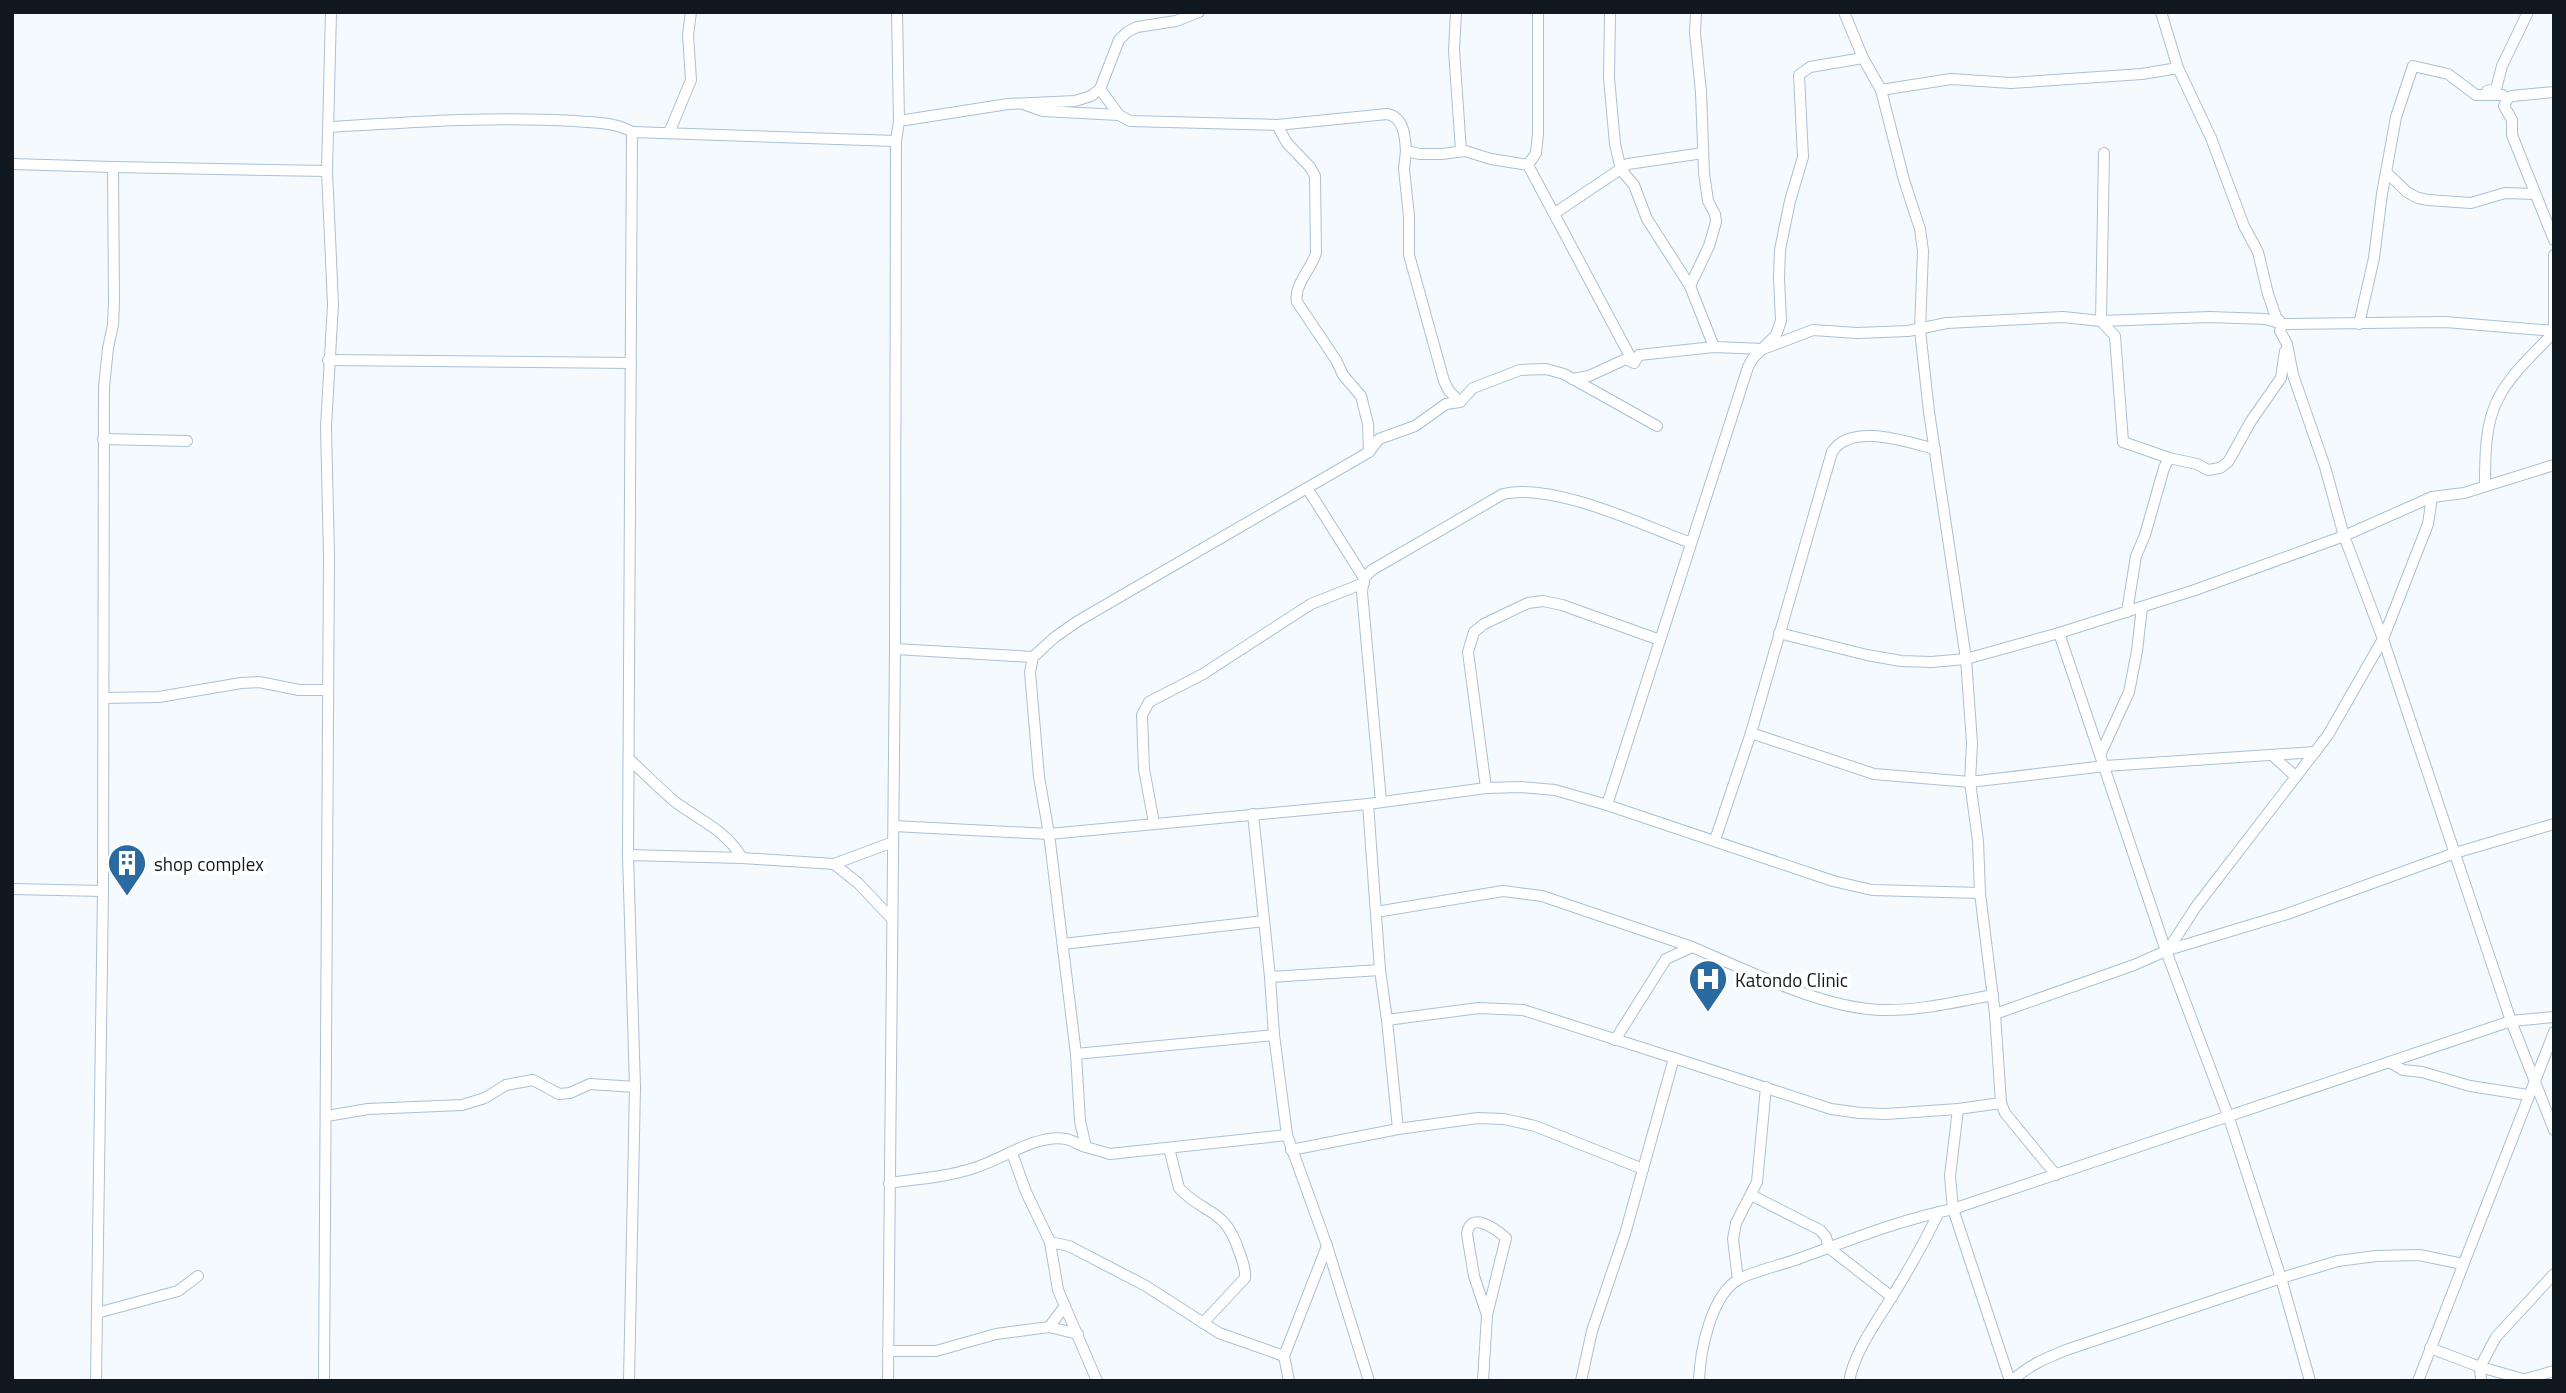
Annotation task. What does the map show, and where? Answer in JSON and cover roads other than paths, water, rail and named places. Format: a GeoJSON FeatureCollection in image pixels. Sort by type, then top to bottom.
{"type":"FeatureCollection","features":[{"type":"Feature","properties":{"kind":"street"},"geometry":{"type":"LineString","coordinates":[[324,1381],[329,556],[326,427],[333,304],[327,171],[331,12]]}},
{"type":"Feature","properties":{"kind":"street"},"geometry":{"type":"LineString","coordinates":[[669,134],[691,80],[688,35],[691,12]]}},
{"type":"Feature","properties":{"kind":"street"},"geometry":{"type":"LineString","coordinates":[[888,1381],[894,826],[896,141],[899,121],[897,12]]}},
{"type":"Feature","properties":{"kind":"street"},"geometry":{"type":"LineString","coordinates":[[899,121],[1022,104],[1075,101],[1091,96],[1100,89],[1119,40],[1127,32],[1137,27],[1176,22],[1199,12]]}},
{"type":"Feature","properties":{"kind":"street"},"geometry":{"type":"LineString","coordinates":[[1456,12],[1454,50],[1461,151]]}},
{"type":"Feature","properties":{"kind":"street"},"geometry":{"type":"LineString","coordinates":[[1528,165],[1536,153],[1538,134],[1538,12]]}},
{"type":"Feature","properties":{"kind":"street"},"geometry":{"type":"LineString","coordinates":[[1610,12],[1609,78],[1615,144],[1621,170],[1634,185],[1647,219],[1690,286],[1714,346]]}},
{"type":"Feature","properties":{"kind":"street"},"geometry":{"type":"LineString","coordinates":[[1690,286],[1709,246],[1716,222],[1708,201],[1703,153],[1696,12]]}},
{"type":"Feature","properties":{"kind":"street"},"geometry":{"type":"LineString","coordinates":[[1844,12],[1863,58],[1881,90],[1904,180],[1920,229],[1923,251],[1920,330],[1965,659],[1972,743],[1970,782],[1995,1014],[2001,1103],[2056,1175]]}},
{"type":"Feature","properties":{"kind":"street"},"geometry":{"type":"LineString","coordinates":[[2161,12],[2178,68],[2211,138],[2244,226],[2258,252],[2268,294],[2276,317],[2282,324]]}},
{"type":"Feature","properties":{"kind":"street"},"geometry":{"type":"LineString","coordinates":[[2476,95],[2496,89],[2502,66],[2528,12]]}},
{"type":"Feature","properties":{"kind":"street"},"geometry":{"type":"LineString","coordinates":[[1607,805],[1748,367],[1779,329],[1780,250],[1803,157],[1799,75],[1810,67],[1863,58]]}},
{"type":"Feature","properties":{"kind":"street"},"geometry":{"type":"LineString","coordinates":[[2359,324],[2374,258],[2396,117],[2413,66],[2448,74],[2476,95],[2503,95],[2507,100]]}},
{"type":"Feature","properties":{"kind":"street"},"geometry":{"type":"LineString","coordinates":[[1881,90],[1951,79],[2011,83],[2142,74],[2178,68]]}},
{"type":"Feature","properties":{"kind":"street"},"geometry":{"type":"LineString","coordinates":[[1100,89],[1119,115],[1129,121],[1276,125],[1394,116],[1398,118],[1405,137],[1404,169],[1412,266],[1444,381],[1460,402]]}},
{"type":"Feature","properties":{"kind":"street"},"geometry":{"type":"LineString","coordinates":[[2554,92],[2512,96],[2504,106],[2511,121],[2512,135],[2554,240]]}},
{"type":"Feature","properties":{"kind":"street"},"geometry":{"type":"LineString","coordinates":[[1022,104],[1043,111],[1119,115]]}},
{"type":"Feature","properties":{"kind":"street"},"geometry":{"type":"LineString","coordinates":[[330,127],[449,120],[550,120],[613,124],[632,132],[896,141]]}},
{"type":"Feature","properties":{"kind":"street"},"geometry":{"type":"LineString","coordinates":[[1276,125],[1287,143],[1310,167],[1316,183],[1316,253],[1295,295],[1343,376],[1361,396],[1368,424],[1368,452]]}},
{"type":"Feature","properties":{"kind":"street"},"geometry":{"type":"LineString","coordinates":[[629,1381],[635,1087],[628,855],[632,132]]}},
{"type":"Feature","properties":{"kind":"street"},"geometry":{"type":"LineString","coordinates":[[1406,151],[1441,155],[1461,151],[1528,165],[1633,363]]}},
{"type":"Feature","properties":{"kind":"street"},"geometry":{"type":"LineString","coordinates":[[1555,213],[1635,162],[1703,153]]}},
{"type":"Feature","properties":{"kind":"street"},"geometry":{"type":"LineString","coordinates":[[2104,153],[2101,321],[2115,337],[2123,442],[2169,458],[2197,464],[2208,470],[2220,468],[2228,462],[2251,421],[2281,378],[2287,344]]}},
{"type":"Feature","properties":{"kind":"street"},"geometry":{"type":"LineString","coordinates":[[12,164],[327,171]]}},
{"type":"Feature","properties":{"kind":"street"},"geometry":{"type":"LineString","coordinates":[[96,1381],[103,891],[103,439],[104,387],[114,302],[113,167]]}},
{"type":"Feature","properties":{"kind":"street"},"geometry":{"type":"LineString","coordinates":[[2387,173],[2407,192],[2428,200],[2472,203],[2505,193],[2535,194]]}},
{"type":"Feature","properties":{"kind":"street"},"geometry":{"type":"LineString","coordinates":[[2485,485],[2490,426],[2498,399],[2505,387],[2554,330],[2554,255]]}},
{"type":"Feature","properties":{"kind":"street"},"geometry":{"type":"LineString","coordinates":[[1633,363],[1639,355],[1714,346],[1763,349],[1813,330],[1857,333],[1920,330],[1947,323],[2063,317],[2101,321],[2210,317],[2266,319],[2282,324],[2445,322],[2554,330]]}},
{"type":"Feature","properties":{"kind":"street"},"geometry":{"type":"LineString","coordinates":[[2282,324],[2280,331],[2287,344],[2293,375],[2325,467],[2344,536],[2383,639],[2511,1021],[2554,1130]]}},
{"type":"Feature","properties":{"kind":"street"},"geometry":{"type":"LineString","coordinates":[[1573,379],[1589,376],[1626,359],[1633,363]]}},
{"type":"Feature","properties":{"kind":"street"},"geometry":{"type":"LineString","coordinates":[[328,360],[631,363]]}},
{"type":"Feature","properties":{"kind":"street"},"geometry":{"type":"LineString","coordinates":[[1086,1147],[1080,1121],[1076,1055],[1063,944],[1039,777],[1030,672],[1032,657],[1078,621],[1368,452],[1379,439],[1415,426],[1446,404],[1460,402],[1473,388],[1520,370],[1546,369],[1573,379],[1657,425]]}},
{"type":"Feature","properties":{"kind":"street"},"geometry":{"type":"LineString","coordinates":[[1715,841],[1751,733],[1832,452],[1838,443],[1847,437],[1862,435],[1896,439],[1935,449]]}},
{"type":"Feature","properties":{"kind":"street"},"geometry":{"type":"LineString","coordinates":[[103,439],[187,441]]}},
{"type":"Feature","properties":{"kind":"street"},"geometry":{"type":"LineString","coordinates":[[2127,612],[2137,551],[2145,535],[2169,458]]}},
{"type":"Feature","properties":{"kind":"street"},"geometry":{"type":"LineString","coordinates":[[1779,633],[1900,661],[1965,659],[2142,607],[2344,536],[2431,497],[2464,493],[2554,465]]}},
{"type":"Feature","properties":{"kind":"street"},"geometry":{"type":"LineString","coordinates":[[1307,488],[1364,581]]}},
{"type":"Feature","properties":{"kind":"street"},"geometry":{"type":"LineString","coordinates":[[1381,801],[1362,592],[1364,581],[1372,570],[1503,494],[1516,491],[1531,490],[1571,500],[1691,544]]}},
{"type":"Feature","properties":{"kind":"street"},"geometry":{"type":"LineString","coordinates":[[2167,951],[2195,908],[2328,735],[2383,639],[2428,524],[2431,497]]}},
{"type":"Feature","properties":{"kind":"street"},"geometry":{"type":"LineString","coordinates":[[1154,823],[1144,769],[1142,715],[1149,702],[1203,674],[1311,604],[1364,581]]}},
{"type":"Feature","properties":{"kind":"street"},"geometry":{"type":"LineString","coordinates":[[1486,788],[1468,652],[1474,632],[1483,624],[1528,603],[1544,601],[1660,640]]}},
{"type":"Feature","properties":{"kind":"street"},"geometry":{"type":"LineString","coordinates":[[2101,753],[2129,692],[2142,607]]}},
{"type":"Feature","properties":{"kind":"street"},"geometry":{"type":"LineString","coordinates":[[2059,633],[2167,951],[2229,1118],[2310,1381]]}},
{"type":"Feature","properties":{"kind":"street"},"geometry":{"type":"LineString","coordinates":[[895,649],[1032,657]]}},
{"type":"Feature","properties":{"kind":"street"},"geometry":{"type":"LineString","coordinates":[[104,698],[159,697],[259,682],[299,690],[328,690]]}},
{"type":"Feature","properties":{"kind":"street"},"geometry":{"type":"LineString","coordinates":[[1751,733],[1874,774],[1970,782],[2105,766],[2315,752]]}},
{"type":"Feature","properties":{"kind":"street"},"geometry":{"type":"LineString","coordinates":[[2272,755],[2296,777]]}},
{"type":"Feature","properties":{"kind":"street"},"geometry":{"type":"LineString","coordinates":[[629,759],[674,800],[722,832],[734,844],[742,858]]}},
{"type":"Feature","properties":{"kind":"street"},"geometry":{"type":"LineString","coordinates":[[894,826],[1049,834],[1368,804],[1486,788],[1521,787],[1555,790],[1607,805],[1833,881],[1872,890],[1980,893]]}},
{"type":"Feature","properties":{"kind":"street"},"geometry":{"type":"LineString","coordinates":[[1368,804],[1380,970],[1398,1129]]}},
{"type":"Feature","properties":{"kind":"street"},"geometry":{"type":"LineString","coordinates":[[1253,814],[1274,1035],[1287,1135],[1327,1246],[1369,1381]]}},
{"type":"Feature","properties":{"kind":"street"},"geometry":{"type":"LineString","coordinates":[[1995,1014],[2167,951],[2287,914],[2455,853],[2554,824]]}},
{"type":"Feature","properties":{"kind":"street"},"geometry":{"type":"LineString","coordinates":[[628,855],[834,864],[893,842]]}},
{"type":"Feature","properties":{"kind":"street"},"geometry":{"type":"LineString","coordinates":[[834,864],[858,883],[892,919]]}},
{"type":"Feature","properties":{"kind":"street"},"geometry":{"type":"LineString","coordinates":[[12,889],[103,891]]}},
{"type":"Feature","properties":{"kind":"street"},"geometry":{"type":"LineString","coordinates":[[1376,912],[1503,891],[1522,892],[1542,896],[1692,947],[1759,976],[1841,1005],[1880,1010],[1912,1008],[1993,995]]}},
{"type":"Feature","properties":{"kind":"street"},"geometry":{"type":"LineString","coordinates":[[1063,944],[1264,922]]}},
{"type":"Feature","properties":{"kind":"street"},"geometry":{"type":"LineString","coordinates":[[1663,937],[1666,959]]}},
{"type":"Feature","properties":{"kind":"street"},"geometry":{"type":"LineString","coordinates":[[1615,1040],[1666,959],[1692,947]]}},
{"type":"Feature","properties":{"kind":"street"},"geometry":{"type":"LineString","coordinates":[[1270,977],[1380,970]]}},
{"type":"Feature","properties":{"kind":"street"},"geometry":{"type":"LineString","coordinates":[[1387,1020],[1479,1008],[1522,1010],[1831,1109],[1860,1113],[1958,1109],[2001,1103]]}},
{"type":"Feature","properties":{"kind":"street"},"geometry":{"type":"LineString","coordinates":[[1699,1381],[1700,1355],[1709,1323],[1722,1298],[1738,1280],[1872,1231],[1954,1209],[2511,1021],[2554,1017]]}},
{"type":"Feature","properties":{"kind":"street"},"geometry":{"type":"LineString","coordinates":[[2418,1381],[2554,1031]]}},
{"type":"Feature","properties":{"kind":"street"},"geometry":{"type":"LineString","coordinates":[[1076,1055],[1274,1035]]}},
{"type":"Feature","properties":{"kind":"street"},"geometry":{"type":"LineString","coordinates":[[1581,1381],[1592,1331],[1625,1234],[1674,1058]]}},
{"type":"Feature","properties":{"kind":"street"},"geometry":{"type":"LineString","coordinates":[[2391,1063],[2403,1070],[2422,1072],[2470,1086],[2528,1095]]}},
{"type":"Feature","properties":{"kind":"street"},"geometry":{"type":"LineString","coordinates":[[327,1116],[368,1109],[462,1105],[485,1098],[506,1085],[533,1080],[559,1094],[570,1093],[590,1084],[635,1087]]}},
{"type":"Feature","properties":{"kind":"street"},"geometry":{"type":"LineString","coordinates":[[1738,1280],[1733,1239],[1736,1223],[1757,1182],[1766,1087]]}},
{"type":"Feature","properties":{"kind":"street"},"geometry":{"type":"LineString","coordinates":[[1958,1109],[1950,1176],[1954,1209],[2011,1381],[2039,1361],[2066,1350],[2338,1261],[2376,1256],[2419,1255],[2463,1264]]}},
{"type":"Feature","properties":{"kind":"street"},"geometry":{"type":"LineString","coordinates":[[1291,1150],[1398,1129],[1478,1118],[1504,1119],[1535,1126],[1643,1169]]}},
{"type":"Feature","properties":{"kind":"street"},"geometry":{"type":"LineString","coordinates":[[1066,1139],[1080,1121]]}},
{"type":"Feature","properties":{"kind":"street"},"geometry":{"type":"LineString","coordinates":[[889,1183],[973,1169],[1032,1142],[1053,1138],[1066,1139],[1110,1154],[1287,1135]]}},
{"type":"Feature","properties":{"kind":"street"},"geometry":{"type":"LineString","coordinates":[[1168,1148],[1179,1188],[1222,1218],[1235,1240],[1245,1272],[1245,1278],[1203,1323]]}},
{"type":"Feature","properties":{"kind":"street"},"geometry":{"type":"LineString","coordinates":[[1012,1153],[1026,1192],[1050,1241],[1058,1290],[1097,1381]]}},
{"type":"Feature","properties":{"kind":"street"},"geometry":{"type":"LineString","coordinates":[[1751,1195],[1820,1230],[1826,1237],[1829,1248],[1892,1297]]}},
{"type":"Feature","properties":{"kind":"street"},"geometry":{"type":"LineString","coordinates":[[1849,1381],[1863,1345],[1940,1212]]}},
{"type":"Feature","properties":{"kind":"street"},"geometry":{"type":"LineString","coordinates":[[1483,1381],[1487,1315],[1506,1238],[1478,1222],[1472,1224],[1467,1234],[1474,1276],[1487,1315]]}},
{"type":"Feature","properties":{"kind":"street"},"geometry":{"type":"LineString","coordinates":[[1050,1241],[1082,1252],[1146,1286],[1219,1332],[1284,1356]]}},
{"type":"Feature","properties":{"kind":"street"},"geometry":{"type":"LineString","coordinates":[[1289,1381],[1284,1356],[1327,1246]]}},
{"type":"Feature","properties":{"kind":"street"},"geometry":{"type":"LineString","coordinates":[[2481,1381],[2480,1367],[2496,1336],[2554,1274]]}},
{"type":"Feature","properties":{"kind":"street"},"geometry":{"type":"LineString","coordinates":[[97,1313],[178,1290],[198,1276]]}},
{"type":"Feature","properties":{"kind":"street"},"geometry":{"type":"LineString","coordinates":[[1049,1327],[1065,1306]]}},
{"type":"Feature","properties":{"kind":"street"},"geometry":{"type":"LineString","coordinates":[[888,1351],[936,1351],[996,1334],[1049,1327],[1078,1334]]}},
{"type":"Feature","properties":{"kind":"street"},"geometry":{"type":"LineString","coordinates":[[2430,1348],[2521,1380],[2554,1371]]}},
{"type":"Feature","properties":{"kind":"place","name":"shop complex"},"geometry":{"type":"Point","coordinates":[127,897]}},
{"type":"Feature","properties":{"kind":"place","name":"Katondo Clinic"},"geometry":{"type":"Point","coordinates":[1708,1013]}}]}
